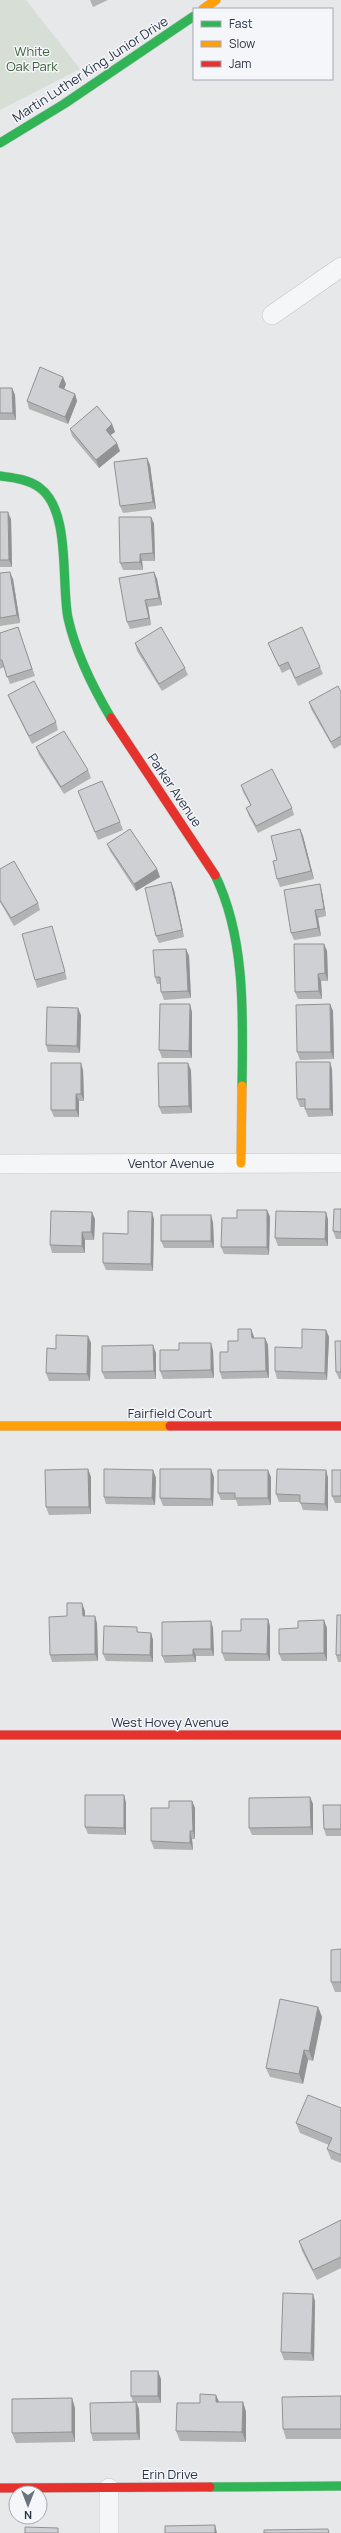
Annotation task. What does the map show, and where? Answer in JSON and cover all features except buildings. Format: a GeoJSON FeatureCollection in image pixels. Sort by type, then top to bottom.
{"type":"FeatureCollection","features":[{"type":"Feature","properties":{"kind":"street"},"geometry":{"type":"LineString","coordinates":[[196,0],[202,8]]}},
{"type":"Feature","properties":{"kind":"street"},"geometry":{"type":"LineString","coordinates":[[204,8],[216,0]]}},
{"type":"Feature","properties":{"kind":"street","name":"Martin Luther King Junior Drive"},"geometry":{"type":"LineString","coordinates":[[0,143],[64,104],[193,17]]}},
{"type":"Feature","properties":{"kind":"street"},"geometry":{"type":"LineString","coordinates":[[272,314],[341,267]]}},
{"type":"Feature","properties":{"kind":"street","name":"Parker Avenue"},"geometry":{"type":"LineString","coordinates":[[0,476],[12,476],[27,480],[47,494],[56,506],[60,521],[65,597],[78,653],[99,699],[215,872],[228,906],[237,946],[241,984],[241,1163]]}},
{"type":"Feature","properties":{"kind":"street","name":"Ventor Avenue"},"geometry":{"type":"LineString","coordinates":[[0,1164],[341,1163]]}},
{"type":"Feature","properties":{"kind":"street","name":"Fairfield Court"},"geometry":{"type":"LineString","coordinates":[[0,1426],[341,1426]]}},
{"type":"Feature","properties":{"kind":"street","name":"West Hovey Avenue"},"geometry":{"type":"LineString","coordinates":[[0,1735],[341,1735]]}},
{"type":"Feature","properties":{"kind":"street","name":"Erin Drive"},"geometry":{"type":"LineString","coordinates":[[0,2488],[341,2486]]}},
{"type":"Feature","properties":{"kind":"street"},"geometry":{"type":"LineString","coordinates":[[110,2488],[110,2533]]}},
{"type":"Feature","properties":{"kind":"green space","name":"White Oak Park"},"geometry":{"type":"Polygon","coordinates":[[[0,0],[26,0],[80,69],[0,110],[0,0]]]}},
{"type":"Feature","properties":{"kind":"traffic: fast"},"geometry":{"type":"LineString","coordinates":[[0,143],[64,104],[193,17]]}},
{"type":"Feature","properties":{"kind":"traffic: fast"},"geometry":{"type":"LineString","coordinates":[[0,476],[21,479],[31,483],[40,488],[50,499],[61,530],[66,603],[71,631],[85,670],[111,718]]}},
{"type":"Feature","properties":{"kind":"traffic: fast"},"geometry":{"type":"LineString","coordinates":[[215,875],[225,899],[237,951],[242,1006],[242,1086]]}},
{"type":"Feature","properties":{"kind":"traffic: fast"},"geometry":{"type":"LineString","coordinates":[[210,2487],[341,2486]]}},
{"type":"Feature","properties":{"kind":"traffic: slow"},"geometry":{"type":"LineString","coordinates":[[204,8],[216,0]]}},
{"type":"Feature","properties":{"kind":"traffic: slow"},"geometry":{"type":"LineString","coordinates":[[241,1163],[242,1086]]}},
{"type":"Feature","properties":{"kind":"traffic: slow"},"geometry":{"type":"LineString","coordinates":[[0,1426],[170,1426]]}},
{"type":"Feature","properties":{"kind":"traffic: jam"},"geometry":{"type":"LineString","coordinates":[[111,718],[215,875]]}},
{"type":"Feature","properties":{"kind":"traffic: jam"},"geometry":{"type":"LineString","coordinates":[[170,1426],[341,1426]]}},
{"type":"Feature","properties":{"kind":"traffic: jam"},"geometry":{"type":"LineString","coordinates":[[0,1735],[341,1735]]}},
{"type":"Feature","properties":{"kind":"traffic: jam"},"geometry":{"type":"LineString","coordinates":[[0,2488],[210,2487]]}}]}
